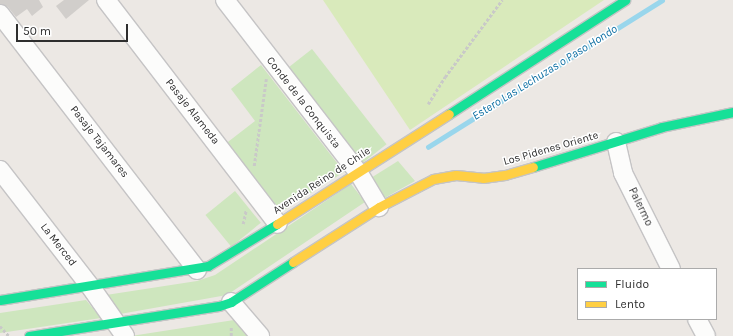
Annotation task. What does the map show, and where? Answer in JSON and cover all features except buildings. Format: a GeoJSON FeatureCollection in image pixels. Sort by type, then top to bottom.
{"type":"FeatureCollection","features":[{"type":"Feature","properties":{"kind":"street","name":"Pasaje Alameda"},"geometry":{"type":"LineString","coordinates":[[106,0],[278,224]]}},
{"type":"Feature","properties":{"kind":"street","name":"Conde de la Conquista"},"geometry":{"type":"LineString","coordinates":[[224,0],[358,172],[379,207]]}},
{"type":"Feature","properties":{"kind":"street","name":"Avenida Reino de Chile"},"geometry":{"type":"LineString","coordinates":[[0,300],[197,270],[237,250],[625,0]]}},
{"type":"Feature","properties":{"kind":"street","name":"Pasaje Tajamares"},"geometry":{"type":"LineString","coordinates":[[0,14],[197,270]]}},
{"type":"Feature","properties":{"kind":"street","name":"Los Pidenes Oriente"},"geometry":{"type":"LineString","coordinates":[[379,207],[432,179],[456,175],[482,178],[505,175],[662,127],[733,112]]}},
{"type":"Feature","properties":{"kind":"street","name":"Palermo"},"geometry":{"type":"LineString","coordinates":[[616,142],[623,173],[670,268]]}},
{"type":"Feature","properties":{"kind":"street","name":"La Merced"},"geometry":{"type":"LineString","coordinates":[[0,170],[90,286],[119,329]]}},
{"type":"Feature","properties":{"kind":"street"},"geometry":{"type":"LineString","coordinates":[[29,336],[119,329],[205,310],[231,302],[379,207]]}},
{"type":"Feature","properties":{"kind":"street"},"geometry":{"type":"LineString","coordinates":[[231,302],[260,336]]}},
{"type":"Feature","properties":{"kind":"street"},"geometry":{"type":"LineString","coordinates":[[698,320],[706,336]]}},
{"type":"Feature","properties":{"kind":"path"},"geometry":{"type":"LineString","coordinates":[[426,109],[445,77],[502,0]]}},
{"type":"Feature","properties":{"kind":"path"},"geometry":{"type":"LineString","coordinates":[[237,250],[251,189],[269,59]]}},
{"type":"Feature","properties":{"kind":"path"},"geometry":{"type":"LineString","coordinates":[[0,326],[9,336]]}},
{"type":"Feature","properties":{"kind":"green space"},"geometry":{"type":"Polygon","coordinates":[[[323,0],[604,0],[410,130],[323,0]]]}},
{"type":"Feature","properties":{"kind":"green space"},"geometry":{"type":"Polygon","coordinates":[[[312,49],[386,144],[358,167],[284,71],[312,49]]]}},
{"type":"Feature","properties":{"kind":"green space"},"geometry":{"type":"Polygon","coordinates":[[[261,65],[344,172],[278,214],[224,145],[255,121],[231,89],[261,65]]]}},
{"type":"Feature","properties":{"kind":"green space"},"geometry":{"type":"Polygon","coordinates":[[[398,161],[415,181],[381,200],[366,181],[398,161]]]}},
{"type":"Feature","properties":{"kind":"green space"},"geometry":{"type":"Polygon","coordinates":[[[351,184],[365,202],[227,295],[120,314],[106,295],[197,281],[215,275],[351,184]]]}},
{"type":"Feature","properties":{"kind":"green space"},"geometry":{"type":"Polygon","coordinates":[[[235,191],[261,223],[231,247],[205,215],[235,191]]]}},
{"type":"Feature","properties":{"kind":"green space"},"geometry":{"type":"Polygon","coordinates":[[[86,300],[101,318],[0,333],[0,313],[86,300]]]}},
{"type":"Feature","properties":{"kind":"green space"},"geometry":{"type":"Polygon","coordinates":[[[234,320],[247,336],[131,336],[234,320]]]}},
{"type":"Feature","properties":{"kind":"waterway","name":"Estero Las Lechuzas o Paso Hondo"},"geometry":{"type":"LineString","coordinates":[[428,147],[662,0]]}},
{"type":"Feature","properties":{"kind":"traffic: fast"},"geometry":{"type":"LineString","coordinates":[[449,114],[625,0]]}},
{"type":"Feature","properties":{"kind":"traffic: fast"},"geometry":{"type":"LineString","coordinates":[[533,167],[662,127],[733,112]]}},
{"type":"Feature","properties":{"kind":"traffic: fast"},"geometry":{"type":"LineString","coordinates":[[0,300],[208,266],[277,224]]}},
{"type":"Feature","properties":{"kind":"traffic: fast"},"geometry":{"type":"LineString","coordinates":[[29,336],[219,306],[231,302],[293,262]]}},
{"type":"Feature","properties":{"kind":"traffic: slow"},"geometry":{"type":"LineString","coordinates":[[277,224],[449,114]]}},
{"type":"Feature","properties":{"kind":"traffic: slow"},"geometry":{"type":"LineString","coordinates":[[293,262],[379,207],[433,179],[456,175],[483,178],[505,175],[533,167]]}}]}
